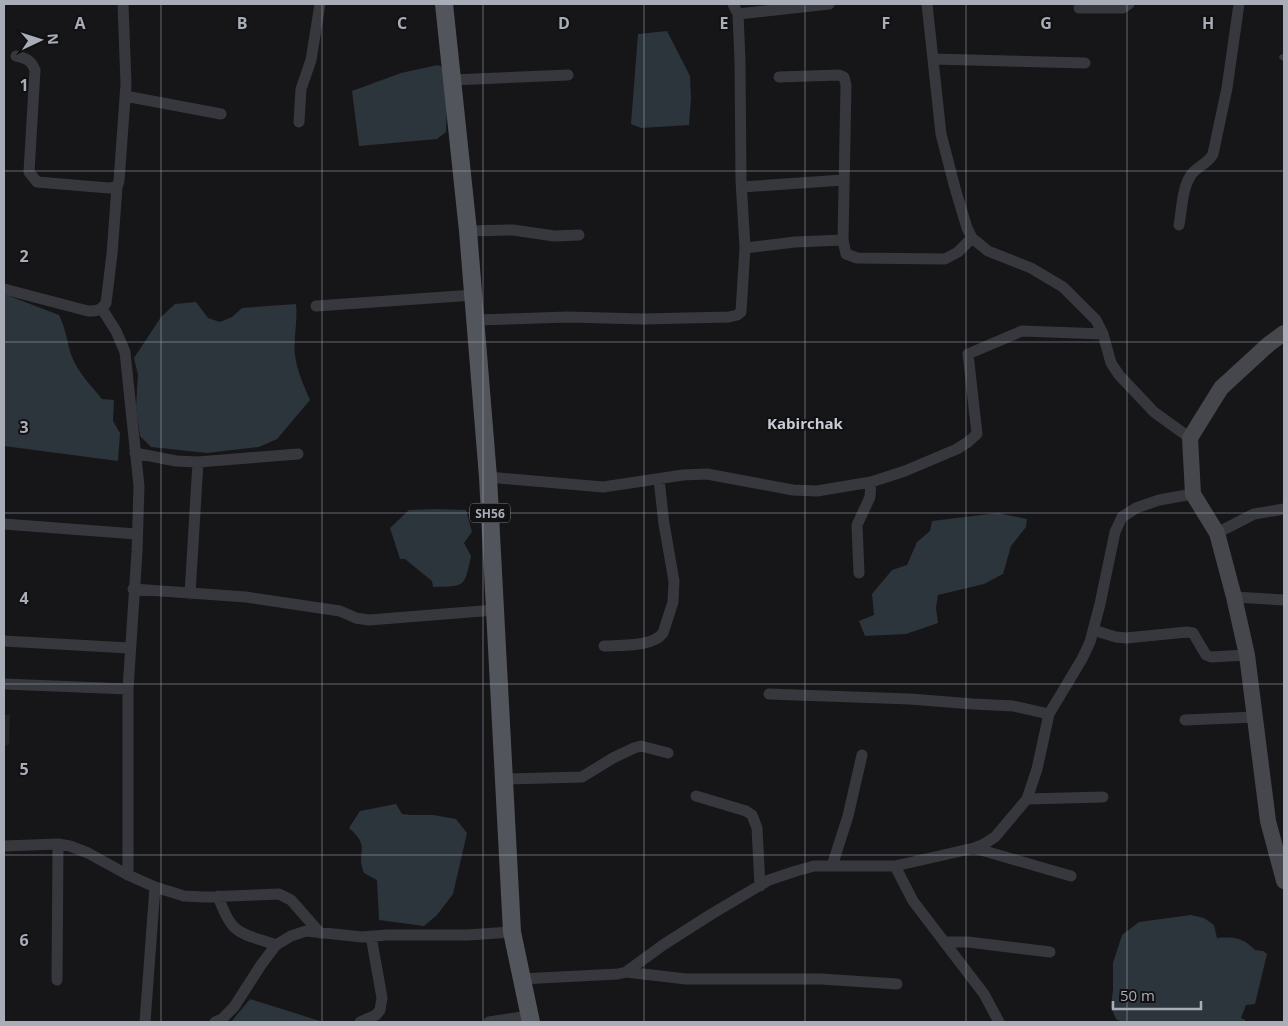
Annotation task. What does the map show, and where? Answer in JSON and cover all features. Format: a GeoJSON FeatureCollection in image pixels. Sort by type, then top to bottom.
{"type":"FeatureCollection","features":[{"type":"Feature","properties":{"kind":"main road","name":"SH56"},"geometry":{"type":"LineString","coordinates":[[444,4],[474,295],[488,477],[512,932],[530,1019]]}},
{"type":"Feature","properties":{"kind":"main road"},"geometry":{"type":"LineString","coordinates":[[1284,333],[1269,344],[1221,388],[1190,438],[1193,494],[1217,533],[1247,655],[1268,821],[1284,881]]}},
{"type":"Feature","properties":{"kind":"street"},"geometry":{"type":"LineString","coordinates":[[4,289],[88,311],[96,312],[106,304],[119,181],[125,96],[124,4]]}},
{"type":"Feature","properties":{"kind":"street"},"geometry":{"type":"LineString","coordinates":[[299,122],[302,89],[311,60],[320,4]]}},
{"type":"Feature","properties":{"kind":"street"},"geometry":{"type":"LineString","coordinates":[[476,320],[643,319],[729,317],[738,315],[741,312],[743,300],[745,248],[736,9],[829,4]]}},
{"type":"Feature","properties":{"kind":"street"},"geometry":{"type":"LineString","coordinates":[[927,4],[942,134],[955,188],[967,228],[972,238],[988,251],[1031,268],[1063,287],[1096,320],[1103,334],[1111,363],[1119,375],[1154,412],[1190,438]]}},
{"type":"Feature","properties":{"kind":"street"},"geometry":{"type":"LineString","coordinates":[[1080,8],[1123,8],[1129,4]]}},
{"type":"Feature","properties":{"kind":"street"},"geometry":{"type":"LineString","coordinates":[[1180,225],[1185,191],[1190,176],[1210,160],[1213,154],[1227,88],[1239,4]]}},
{"type":"Feature","properties":{"kind":"street"},"geometry":{"type":"LineString","coordinates":[[16,56],[26,58],[32,62],[35,70],[29,172],[32,178],[37,182],[117,187]]}},
{"type":"Feature","properties":{"kind":"street"},"geometry":{"type":"LineString","coordinates":[[933,59],[1085,63]]}},
{"type":"Feature","properties":{"kind":"street"},"geometry":{"type":"LineString","coordinates":[[453,80],[568,74]]}},
{"type":"Feature","properties":{"kind":"street"},"geometry":{"type":"LineString","coordinates":[[779,77],[839,75],[844,78],[846,85],[843,240],[846,254],[851,257],[945,259],[958,252],[972,238]]}},
{"type":"Feature","properties":{"kind":"street"},"geometry":{"type":"LineString","coordinates":[[125,96],[221,114]]}},
{"type":"Feature","properties":{"kind":"street"},"geometry":{"type":"LineString","coordinates":[[742,187],[844,180]]}},
{"type":"Feature","properties":{"kind":"street"},"geometry":{"type":"LineString","coordinates":[[468,231],[512,230],[554,236],[579,235]]}},
{"type":"Feature","properties":{"kind":"street"},"geometry":{"type":"LineString","coordinates":[[745,248],[794,242],[843,240]]}},
{"type":"Feature","properties":{"kind":"street"},"geometry":{"type":"LineString","coordinates":[[316,306],[474,295]]}},
{"type":"Feature","properties":{"kind":"street"},"geometry":{"type":"LineString","coordinates":[[102,309],[116,330],[126,352],[139,486],[136,534],[137,552],[129,648],[128,875]]}},
{"type":"Feature","properties":{"kind":"street"},"geometry":{"type":"LineString","coordinates":[[488,477],[603,487],[683,475],[707,474],[806,491],[871,482],[927,462],[957,449],[974,438],[977,434],[968,354],[1022,332],[1103,334]]}},
{"type":"Feature","properties":{"kind":"street"},"geometry":{"type":"LineString","coordinates":[[135,453],[176,461],[198,462],[298,454]]}},
{"type":"Feature","properties":{"kind":"street"},"geometry":{"type":"LineString","coordinates":[[190,594],[198,462]]}},
{"type":"Feature","properties":{"kind":"street"},"geometry":{"type":"LineString","coordinates":[[604,646],[651,642],[661,637],[664,633],[673,602],[674,581],[664,524],[659,479]]}},
{"type":"Feature","properties":{"kind":"street"},"geometry":{"type":"LineString","coordinates":[[859,573],[857,525],[868,504],[871,482]]}},
{"type":"Feature","properties":{"kind":"street"},"geometry":{"type":"LineString","coordinates":[[626,972],[663,945],[770,880],[814,866],[895,866],[974,848],[995,837],[1026,799],[1037,769],[1050,714],[1090,642],[1115,532],[1122,517],[1136,508],[1159,500],[1193,494]]}},
{"type":"Feature","properties":{"kind":"street"},"geometry":{"type":"LineString","coordinates":[[1217,533],[1254,514],[1284,509]]}},
{"type":"Feature","properties":{"kind":"street"},"geometry":{"type":"LineString","coordinates":[[4,524],[136,534]]}},
{"type":"Feature","properties":{"kind":"street"},"geometry":{"type":"LineString","coordinates":[[133,589],[246,597],[340,612],[356,618],[369,620],[495,610]]}},
{"type":"Feature","properties":{"kind":"street"},"geometry":{"type":"LineString","coordinates":[[1234,597],[1284,600]]}},
{"type":"Feature","properties":{"kind":"street"},"geometry":{"type":"LineString","coordinates":[[1093,630],[1126,638],[1187,632],[1193,633],[1206,655],[1211,657],[1247,655]]}},
{"type":"Feature","properties":{"kind":"street"},"geometry":{"type":"LineString","coordinates":[[4,641],[129,648]]}},
{"type":"Feature","properties":{"kind":"street"},"geometry":{"type":"LineString","coordinates":[[4,684],[128,689]]}},
{"type":"Feature","properties":{"kind":"street"},"geometry":{"type":"LineString","coordinates":[[769,694],[910,699],[1013,706],[1050,714]]}},
{"type":"Feature","properties":{"kind":"street"},"geometry":{"type":"LineString","coordinates":[[1185,720],[1256,717]]}},
{"type":"Feature","properties":{"kind":"street"},"geometry":{"type":"LineString","coordinates":[[504,780],[582,777],[613,758],[641,746],[668,753]]}},
{"type":"Feature","properties":{"kind":"street"},"geometry":{"type":"LineString","coordinates":[[832,866],[848,816],[862,755]]}},
{"type":"Feature","properties":{"kind":"street"},"geometry":{"type":"LineString","coordinates":[[696,796],[746,811],[752,815],[756,828],[760,886]]}},
{"type":"Feature","properties":{"kind":"street"},"geometry":{"type":"LineString","coordinates":[[1026,799],[1104,798]]}},
{"type":"Feature","properties":{"kind":"street"},"geometry":{"type":"LineString","coordinates":[[56,980],[58,844]]}},
{"type":"Feature","properties":{"kind":"street"},"geometry":{"type":"LineString","coordinates":[[4,846],[58,844],[70,846],[88,853],[128,875],[155,887],[184,896],[279,894],[291,900],[320,933]]}},
{"type":"Feature","properties":{"kind":"street"},"geometry":{"type":"LineString","coordinates":[[974,848],[1071,876]]}},
{"type":"Feature","properties":{"kind":"street"},"geometry":{"type":"LineString","coordinates":[[895,866],[913,901],[984,994],[999,1022]]}},
{"type":"Feature","properties":{"kind":"street"},"geometry":{"type":"LineString","coordinates":[[145,1022],[155,887]]}},
{"type":"Feature","properties":{"kind":"street"},"geometry":{"type":"LineString","coordinates":[[218,896],[224,915],[232,927],[239,932],[276,945]]}},
{"type":"Feature","properties":{"kind":"street"},"geometry":{"type":"LineString","coordinates":[[215,1022],[222,1019],[234,1007],[276,945],[291,936],[306,931],[362,937],[467,936],[512,932]]}},
{"type":"Feature","properties":{"kind":"street"},"geometry":{"type":"LineString","coordinates":[[360,1022],[376,1015],[382,998],[371,936]]}},
{"type":"Feature","properties":{"kind":"street"},"geometry":{"type":"LineString","coordinates":[[944,942],[968,942],[1050,952]]}},
{"type":"Feature","properties":{"kind":"street"},"geometry":{"type":"LineString","coordinates":[[521,979],[626,972],[686,979],[821,979],[897,984]]}},
{"type":"Feature","properties":{"kind":"street"},"geometry":{"type":"LineString","coordinates":[[490,1022],[530,1019]]}},
{"type":"Feature","properties":{"kind":"shaded area"},"geometry":{"type":"Polygon","coordinates":[[[667,31],[690,76],[689,125],[641,128],[631,124],[638,34],[667,31]]]}},
{"type":"Feature","properties":{"kind":"shaded area"},"geometry":{"type":"Polygon","coordinates":[[[438,65],[448,70],[446,132],[437,139],[359,146],[352,91],[401,73],[438,65]]]}},
{"type":"Feature","properties":{"kind":"shaded area"},"geometry":{"type":"Polygon","coordinates":[[[4,294],[59,315],[77,368],[102,399],[114,400],[113,421],[120,433],[118,461],[4,446],[4,294]]]}},
{"type":"Feature","properties":{"kind":"shaded area"},"geometry":{"type":"Polygon","coordinates":[[[196,302],[208,318],[220,322],[232,317],[242,308],[296,304],[295,355],[299,373],[310,400],[277,439],[259,447],[207,453],[151,447],[140,436],[136,407],[138,375],[134,358],[161,317],[175,304],[196,302]]]}},
{"type":"Feature","properties":{"kind":"shaded area"},"geometry":{"type":"Polygon","coordinates":[[[409,510],[466,510],[472,532],[464,543],[471,556],[465,580],[458,585],[433,587],[432,581],[405,559],[400,559],[390,528],[409,510]]]}},
{"type":"Feature","properties":{"kind":"shaded area"},"geometry":{"type":"Polygon","coordinates":[[[998,513],[1027,519],[1026,527],[1011,546],[1003,574],[984,584],[938,595],[936,608],[938,623],[906,634],[865,636],[859,621],[874,615],[872,594],[892,570],[907,565],[917,542],[930,531],[932,521],[998,513]]]}},
{"type":"Feature","properties":{"kind":"shaded area"},"geometry":{"type":"Polygon","coordinates":[[[4,715],[10,715],[9,745],[4,746],[4,715]]]}},
{"type":"Feature","properties":{"kind":"shaded area"},"geometry":{"type":"Polygon","coordinates":[[[396,804],[402,814],[433,815],[456,819],[467,833],[453,894],[437,915],[424,926],[379,920],[377,880],[364,873],[360,841],[349,828],[360,811],[396,804]]]}},
{"type":"Feature","properties":{"kind":"shaded area"},"geometry":{"type":"Polygon","coordinates":[[[1191,915],[1204,918],[1214,925],[1217,938],[1238,939],[1246,942],[1255,950],[1263,951],[1267,954],[1255,1004],[1246,1005],[1241,1018],[1246,1022],[1122,1022],[1116,1019],[1111,1007],[1113,963],[1122,935],[1139,922],[1191,915]]]}},
{"type":"Feature","properties":{"kind":"shaded area"},"geometry":{"type":"Polygon","coordinates":[[[250,999],[320,1021],[320,1022],[231,1022],[250,999]]]}},
{"type":"Feature","properties":{"kind":"district","name":"Kabirchak"},"geometry":{"type":"Point","coordinates":[805,423]}}]}
